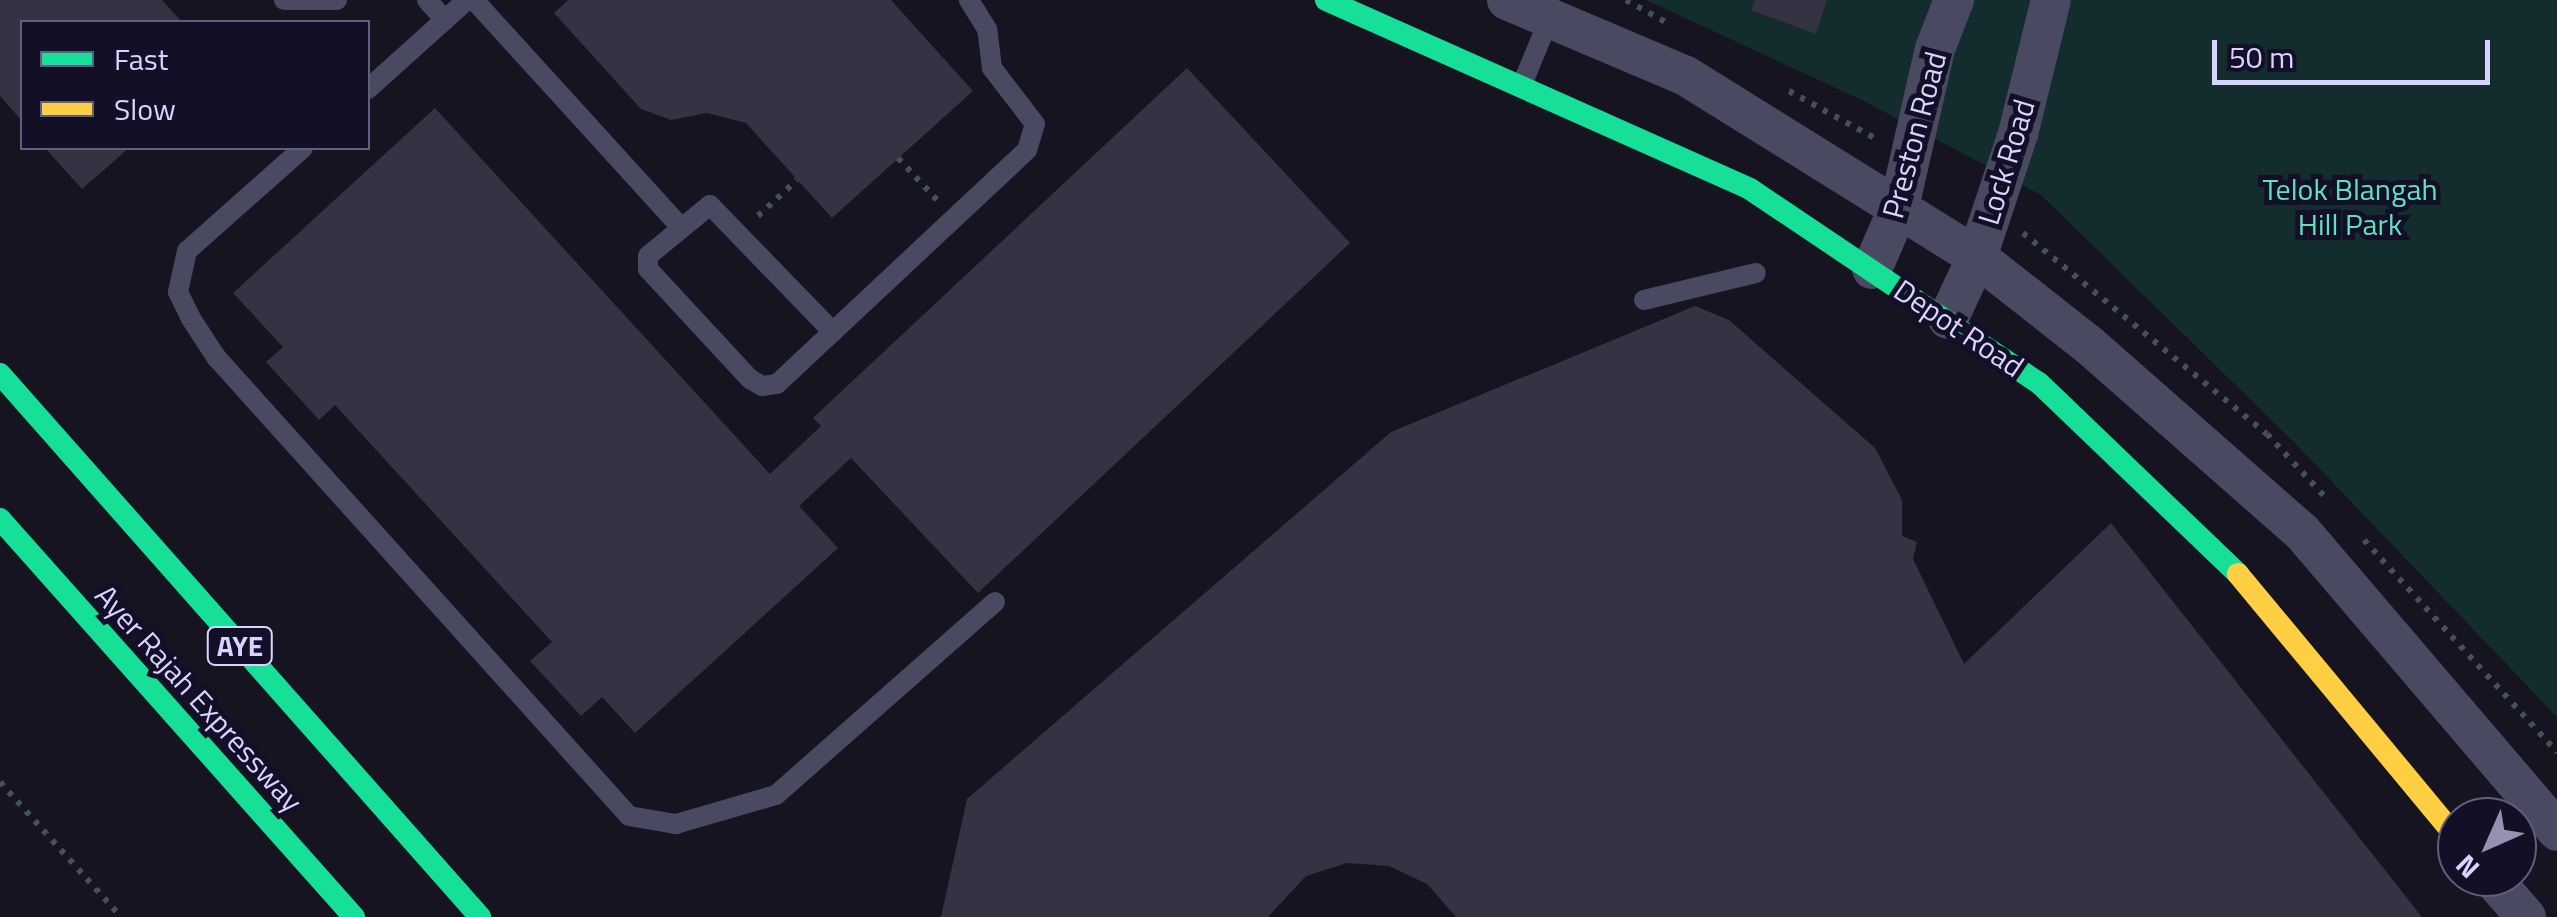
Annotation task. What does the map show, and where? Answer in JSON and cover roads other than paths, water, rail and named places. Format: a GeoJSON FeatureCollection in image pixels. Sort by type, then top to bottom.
{"type":"FeatureCollection","features":[{"type":"Feature","properties":{"kind":"main road","name":"Depot Road"},"geometry":{"type":"LineString","coordinates":[[1326,0],[1750,189],[2039,383],[2234,569],[2437,814]]}},
{"type":"Feature","properties":{"kind":"main road","name":"AYE"},"geometry":{"type":"LineString","coordinates":[[0,374],[480,917]]}},
{"type":"Feature","properties":{"kind":"main road","name":"Ayer Rajah Expressway"},"geometry":{"type":"LineString","coordinates":[[0,519],[354,917]]}},
{"type":"Feature","properties":{"kind":"street","name":"Depot Road"},"geometry":{"type":"LineString","coordinates":[[1507,0],[1553,10],[1686,76],[1976,258],[2089,345],[2302,532],[2557,832]]}},
{"type":"Feature","properties":{"kind":"street","name":"Preston Road"},"geometry":{"type":"LineString","coordinates":[[1872,269],[1898,207],[1935,50],[1954,0]]}},
{"type":"Feature","properties":{"kind":"street","name":"Lock Road"},"geometry":{"type":"LineString","coordinates":[[1948,319],[1976,258],[2051,0]]}},
{"type":"Feature","properties":{"kind":"street"},"geometry":{"type":"LineString","coordinates":[[2508,897],[2526,917]]}},
{"type":"Feature","properties":{"kind":"lane"},"geometry":{"type":"LineString","coordinates":[[284,0],[338,0]]}},
{"type":"Feature","properties":{"kind":"lane"},"geometry":{"type":"LineString","coordinates":[[427,0],[445,20]]}},
{"type":"Feature","properties":{"kind":"lane"},"geometry":{"type":"LineString","coordinates":[[370,87],[470,0],[680,226]]}},
{"type":"Feature","properties":{"kind":"lane"},"geometry":{"type":"LineString","coordinates":[[833,332],[710,205],[648,256],[648,269],[750,379],[762,386],[777,384],[833,332],[1027,150],[1035,124],[992,68],[986,30],[968,0]]}},
{"type":"Feature","properties":{"kind":"lane"},"geometry":{"type":"LineString","coordinates":[[1520,89],[1553,10]]}},
{"type":"Feature","properties":{"kind":"lane"},"geometry":{"type":"LineString","coordinates":[[300,150],[187,251],[178,292],[190,317],[228,372],[629,816],[676,824],[776,796],[994,602]]}},
{"type":"Feature","properties":{"kind":"lane"},"geometry":{"type":"LineString","coordinates":[[1644,300],[1756,273]]}},
{"type":"Feature","properties":{"kind":"park label","name":"Telok Blangah Hill Park"},"geometry":{"type":"Point","coordinates":[2350,206]}}]}
